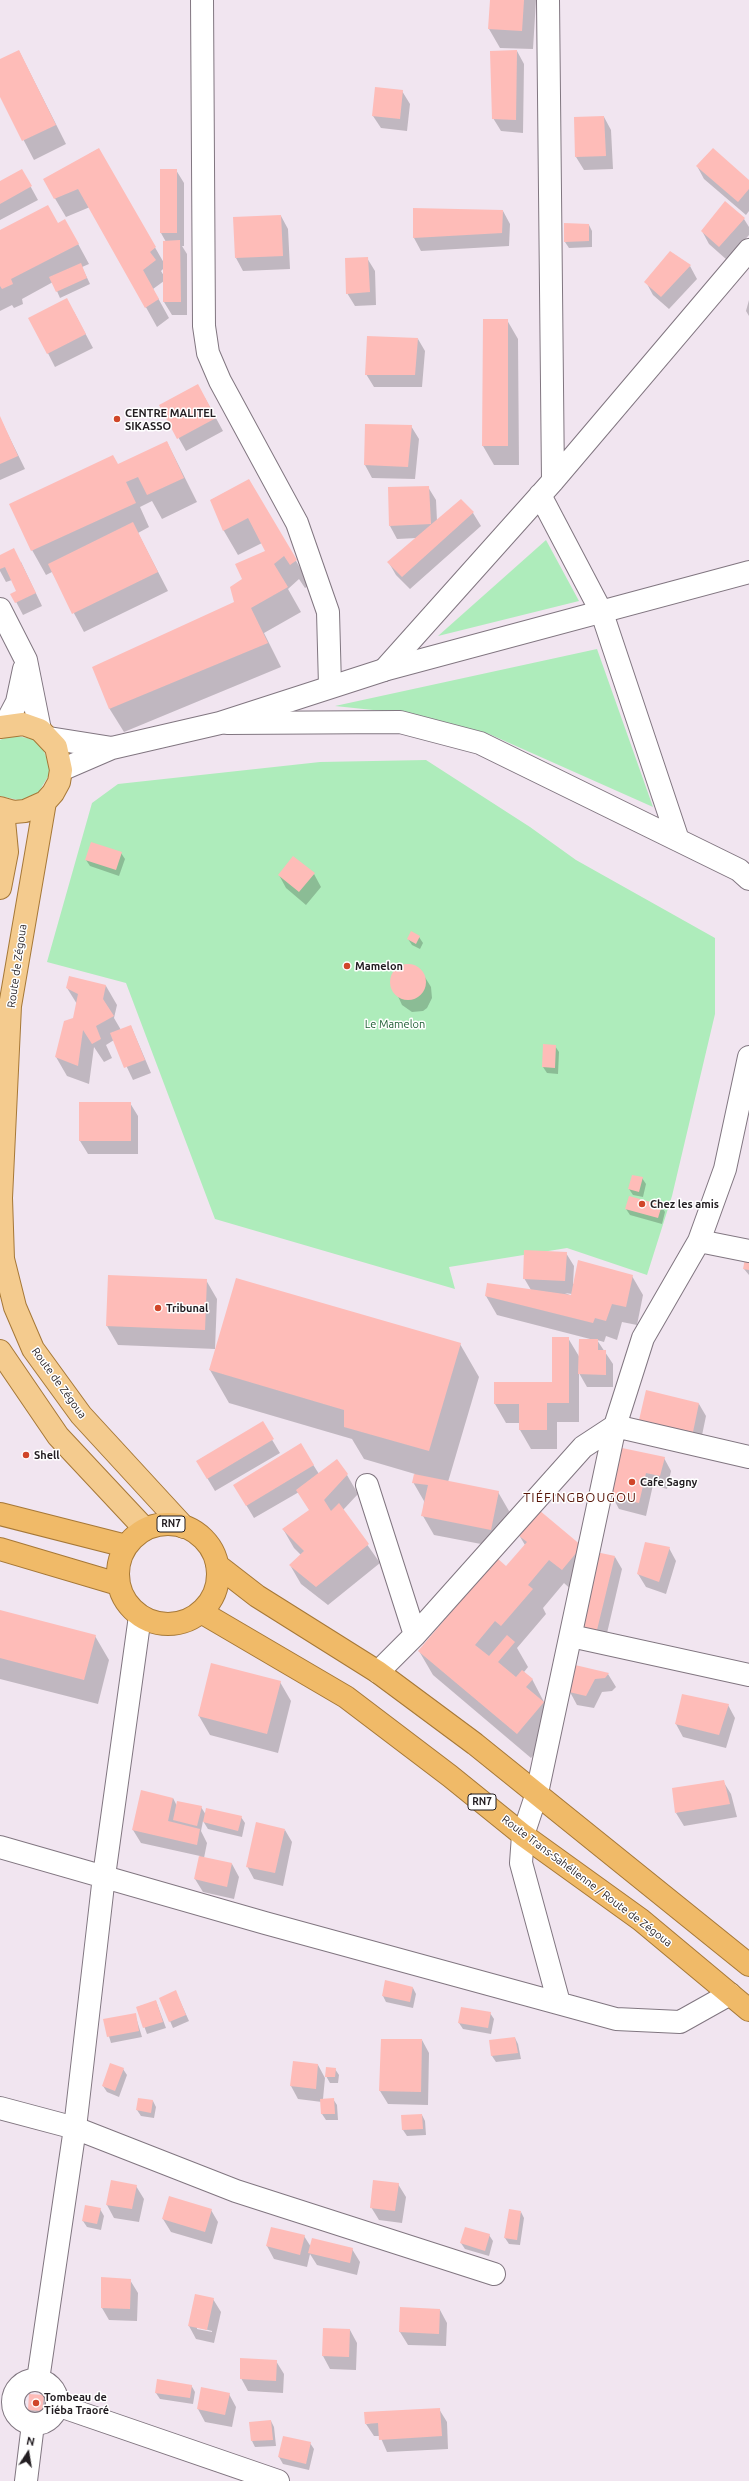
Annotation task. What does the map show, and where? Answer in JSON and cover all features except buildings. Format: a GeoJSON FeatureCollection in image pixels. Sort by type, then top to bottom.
{"type":"FeatureCollection","features":[{"type":"Feature","properties":{"kind":"highway"},"geometry":{"type":"LineString","coordinates":[[0,1514],[126,1546]]}},
{"type":"Feature","properties":{"kind":"highway","name":"RN7"},"geometry":{"type":"LineString","coordinates":[[171,1524],[184,1527],[196,1533],[206,1542],[213,1552],[217,1565],[218,1578],[216,1591],[210,1603],[190,1620],[164,1625],[140,1616],[122,1596],[118,1584],[120,1558],[126,1546],[145,1529],[158,1525],[171,1524]]}},
{"type":"Feature","properties":{"kind":"highway"},"geometry":{"type":"LineString","coordinates":[[0,1549],[118,1584]]}},
{"type":"Feature","properties":{"kind":"highway","name":"RN7"},"geometry":{"type":"LineString","coordinates":[[217,1565],[256,1596],[378,1672],[537,1793],[749,1966]]}},
{"type":"Feature","properties":{"kind":"highway","name":"Route Trans-Sahélienne / Route de Zégoua"},"geometry":{"type":"LineString","coordinates":[[201,1612],[346,1697],[450,1776],[523,1835],[641,1920],[749,2010]]}},
{"type":"Feature","properties":{"kind":"main road"},"geometry":{"type":"LineString","coordinates":[[0,888],[7,852],[2,809],[25,811],[45,802],[59,782],[61,770],[58,753],[44,734],[23,724],[2,726]]}},
{"type":"Feature","properties":{"kind":"main road","name":"Route de Zégoua"},"geometry":{"type":"LineString","coordinates":[[45,802],[10,1006],[1,1198],[3,1259],[15,1307],[37,1354],[81,1415],[184,1527]]}},
{"type":"Feature","properties":{"kind":"main road"},"geometry":{"type":"LineString","coordinates":[[0,1351],[58,1436],[145,1529]]}},
{"type":"Feature","properties":{"kind":"street"},"geometry":{"type":"LineString","coordinates":[[202,0],[204,326],[208,353],[220,381],[297,523],[328,612],[330,686]]}},
{"type":"Feature","properties":{"kind":"street"},"geometry":{"type":"LineString","coordinates":[[548,0],[547,488],[602,613],[678,840]]}},
{"type":"Feature","properties":{"kind":"street"},"geometry":{"type":"LineString","coordinates":[[384,670],[547,488],[749,250]]}},
{"type":"Feature","properties":{"kind":"street"},"geometry":{"type":"LineString","coordinates":[[61,770],[112,748],[220,723],[330,686],[384,670],[602,613],[749,572]]}},
{"type":"Feature","properties":{"kind":"street"},"geometry":{"type":"LineString","coordinates":[[0,609],[26,660],[44,734],[112,748]]}},
{"type":"Feature","properties":{"kind":"street"},"geometry":{"type":"LineString","coordinates":[[2,726],[17,702],[26,660]]}},
{"type":"Feature","properties":{"kind":"street"},"geometry":{"type":"LineString","coordinates":[[220,723],[400,722],[480,743],[746,872]]}},
{"type":"Feature","properties":{"kind":"street"},"geometry":{"type":"LineString","coordinates":[[559,2003],[521,1864],[523,1835],[537,1793],[615,1426],[643,1338],[699,1241],[725,1169],[749,1057]]}},
{"type":"Feature","properties":{"kind":"street"},"geometry":{"type":"LineString","coordinates":[[699,1241],[749,1251]]}},
{"type":"Feature","properties":{"kind":"street"},"geometry":{"type":"LineString","coordinates":[[378,1672],[415,1635],[584,1448],[615,1426],[749,1457]]}},
{"type":"Feature","properties":{"kind":"street"},"geometry":{"type":"LineString","coordinates":[[368,1485],[415,1635]]}},
{"type":"Feature","properties":{"kind":"street"},"geometry":{"type":"LineString","coordinates":[[38,2380],[75,2128],[104,1876],[140,1616]]}},
{"type":"Feature","properties":{"kind":"street"},"geometry":{"type":"LineString","coordinates":[[571,1636],[749,1675]]}},
{"type":"Feature","properties":{"kind":"street"},"geometry":{"type":"LineString","coordinates":[[0,1847],[265,1923],[616,2019],[680,2022],[730,1994]]}},
{"type":"Feature","properties":{"kind":"street"},"geometry":{"type":"LineString","coordinates":[[0,2108],[75,2128],[236,2191],[494,2274]]}},
{"type":"Feature","properties":{"kind":"street"},"geometry":{"type":"LineString","coordinates":[[38,2380],[53,2388],[57,2405],[53,2416],[47,2420],[33,2424],[20,2418],[15,2412],[13,2398],[8,2388],[26,2381],[38,2380]]}},
{"type":"Feature","properties":{"kind":"street"},"geometry":{"type":"LineString","coordinates":[[57,2405],[278,2481]]}},
{"type":"Feature","properties":{"kind":"street"},"geometry":{"type":"LineString","coordinates":[[26,2481],[33,2424]]}},
{"type":"Feature","properties":{"kind":"green space"},"geometry":{"type":"Polygon","coordinates":[[[546,540],[579,601],[438,636],[546,540]]]}},
{"type":"Feature","properties":{"kind":"green space"},"geometry":{"type":"Polygon","coordinates":[[[597,649],[653,807],[489,734],[411,714],[335,706],[597,649]]]}},
{"type":"Feature","properties":{"kind":"green space"},"geometry":{"type":"Polygon","coordinates":[[[12,735],[32,739],[41,745],[50,765],[49,775],[38,793],[29,798],[18,800],[0,796],[0,740],[12,735]]]}},
{"type":"Feature","properties":{"kind":"green space","name":"Le Mamelon"},"geometry":{"type":"Polygon","coordinates":[[[426,760],[530,827],[576,860],[715,938],[715,1014],[672,1196],[647,1275],[567,1248],[449,1267],[455,1289],[215,1219],[126,983],[47,962],[92,803],[118,784],[320,762],[426,760]]]}},
{"type":"Feature","properties":{"kind":"place","name":"CENTRE MALITEL SIKASSO"},"geometry":{"type":"Point","coordinates":[117,419]}},
{"type":"Feature","properties":{"kind":"place","name":"Mamelon"},"geometry":{"type":"Point","coordinates":[347,966]}},
{"type":"Feature","properties":{"kind":"place","name":"Chez les amis"},"geometry":{"type":"Point","coordinates":[642,1204]}},
{"type":"Feature","properties":{"kind":"place","name":"Tribunal"},"geometry":{"type":"Point","coordinates":[158,1308]}},
{"type":"Feature","properties":{"kind":"place","name":"Shell"},"geometry":{"type":"Point","coordinates":[26,1455]}},
{"type":"Feature","properties":{"kind":"place","name":"Cafe Sagny"},"geometry":{"type":"Point","coordinates":[632,1482]}},
{"type":"Feature","properties":{"kind":"place","name":"Tombeau de Tiéba Traoré"},"geometry":{"type":"Point","coordinates":[36,2403]}},
{"type":"Feature","properties":{"kind":"district","name":"TIÉFINGBOUGOU"},"geometry":{"type":"Point","coordinates":[580,1498]}}]}
